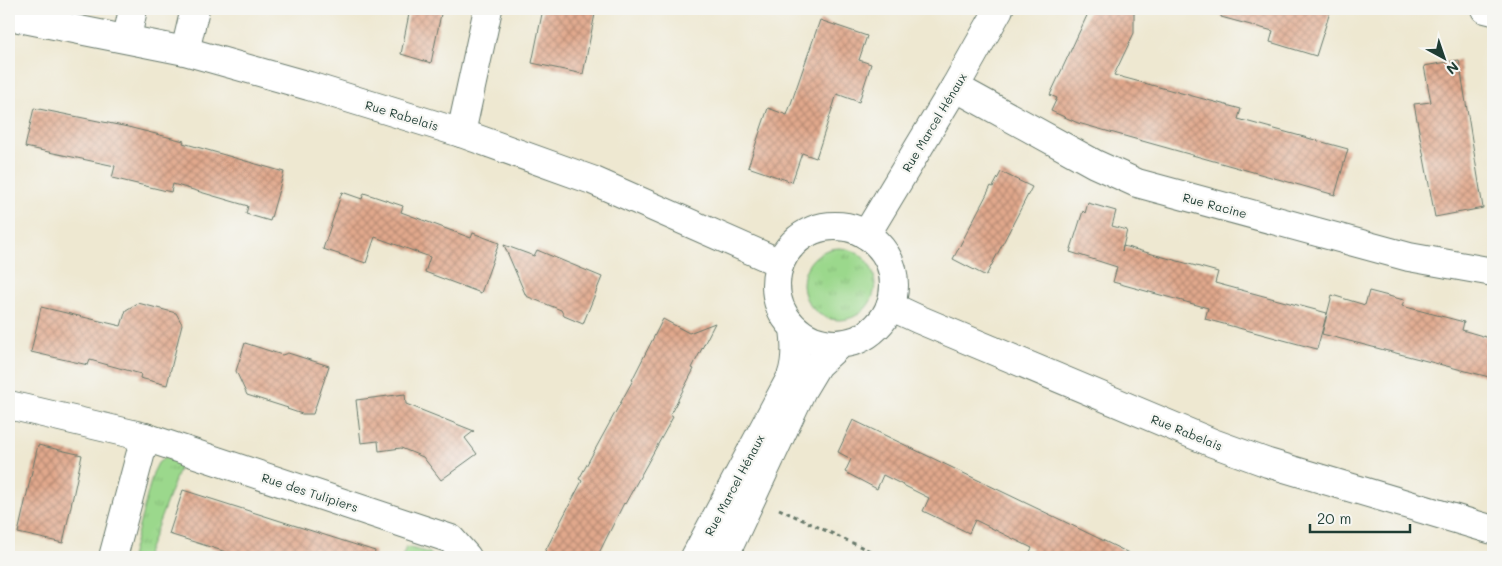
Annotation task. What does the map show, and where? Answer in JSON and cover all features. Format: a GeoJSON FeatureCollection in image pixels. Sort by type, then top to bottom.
{"type":"FeatureCollection","features":[{"type":"Feature","properties":{"kind":"street"},"geometry":{"type":"LineString","coordinates":[[127,38],[133,9]]}},
{"type":"Feature","properties":{"kind":"street"},"geometry":{"type":"LineString","coordinates":[[185,51],[195,9]]}},
{"type":"Feature","properties":{"kind":"street"},"geometry":{"type":"LineString","coordinates":[[461,133],[488,9]]}},
{"type":"Feature","properties":{"kind":"street","name":"Rue Marcel Hénaux"},"geometry":{"type":"LineString","coordinates":[[866,235],[955,88],[999,9]]}},
{"type":"Feature","properties":{"kind":"street"},"geometry":{"type":"LineString","coordinates":[[1485,9],[1493,11]]}},
{"type":"Feature","properties":{"kind":"street","name":"Rue Rabelais"},"geometry":{"type":"LineString","coordinates":[[9,16],[185,51],[309,86],[461,133],[592,180],[780,263]]}},
{"type":"Feature","properties":{"kind":"street","name":"Rue Racine"},"geometry":{"type":"LineString","coordinates":[[955,88],[1095,164],[1137,183],[1410,258],[1493,272]]}},
{"type":"Feature","properties":{"kind":"street"},"geometry":{"type":"LineString","coordinates":[[842,226],[855,229],[866,235],[877,243],[885,254],[891,266],[894,279],[894,293],[884,318],[865,336],[840,344],[814,340],[804,335],[794,328],[784,314],[777,297],[776,286],[780,263],[786,251],[805,234],[817,229],[842,226]]}},
{"type":"Feature","properties":{"kind":"street","name":"Rue Rabelais"},"geometry":{"type":"LineString","coordinates":[[890,306],[1213,443],[1268,462],[1493,530]]}},
{"type":"Feature","properties":{"kind":"street","name":"Rue Marcel Hénaux"},"geometry":{"type":"LineString","coordinates":[[695,557],[791,377],[796,352],[794,328]]}},
{"type":"Feature","properties":{"kind":"street","name":"Rue Marcel Hénaux"},"geometry":{"type":"LineString","coordinates":[[724,557],[810,375],[817,365],[840,344]]}},
{"type":"Feature","properties":{"kind":"street","name":"Rue des Tulipiers"},"geometry":{"type":"LineString","coordinates":[[9,405],[145,438],[451,539],[467,557]]}},
{"type":"Feature","properties":{"kind":"street"},"geometry":{"type":"LineString","coordinates":[[114,557],[145,438]]}},
{"type":"Feature","properties":{"kind":"path"},"geometry":{"type":"LineString","coordinates":[[753,497],[883,557]]}},
{"type":"Feature","properties":{"kind":"green space"},"geometry":{"type":"Polygon","coordinates":[[[839,248],[859,254],[869,264],[875,284],[869,304],[859,314],[839,320],[819,314],[809,304],[803,284],[809,264],[819,254],[839,248]]]}},
{"type":"Feature","properties":{"kind":"green space"},"geometry":{"type":"Polygon","coordinates":[[[165,457],[182,461],[146,557],[131,557],[153,473],[158,463],[165,457]]]}},
{"type":"Feature","properties":{"kind":"green space"},"geometry":{"type":"Polygon","coordinates":[[[406,547],[430,553],[433,557],[402,557],[406,547]]]}},
{"type":"Feature","properties":{"kind":"building"},"geometry":{"type":"Polygon","coordinates":[[[410,9],[442,9],[431,63],[401,54],[410,9]]]}},
{"type":"Feature","properties":{"kind":"building"},"geometry":{"type":"Polygon","coordinates":[[[543,9],[596,9],[583,74],[532,63],[543,9]]]}},
{"type":"Feature","properties":{"kind":"building"},"geometry":{"type":"Polygon","coordinates":[[[1090,9],[1134,9],[1134,33],[1114,75],[1241,109],[1238,119],[1348,149],[1335,195],[1078,123],[1051,111],[1057,98],[1050,95],[1090,9]]]}},
{"type":"Feature","properties":{"kind":"building"},"geometry":{"type":"Polygon","coordinates":[[[1222,9],[1331,9],[1316,56],[1270,42],[1273,31],[1221,17],[1222,9]]]}},
{"type":"Feature","properties":{"kind":"building"},"geometry":{"type":"Polygon","coordinates":[[[820,20],[867,36],[859,60],[871,64],[859,102],[837,94],[816,158],[802,153],[792,182],[748,167],[768,108],[787,115],[820,20]]]}},
{"type":"Feature","properties":{"kind":"building"},"geometry":{"type":"Polygon","coordinates":[[[1459,60],[1483,208],[1435,217],[1414,104],[1431,102],[1424,66],[1459,60]]]}},
{"type":"Feature","properties":{"kind":"building"},"geometry":{"type":"Polygon","coordinates":[[[34,108],[128,127],[184,141],[183,143],[284,172],[270,221],[246,214],[248,206],[173,184],[171,192],[112,178],[115,166],[25,147],[34,108]]]}},
{"type":"Feature","properties":{"kind":"building"},"geometry":{"type":"Polygon","coordinates":[[[1001,172],[1032,187],[986,276],[953,259],[991,186],[993,187],[1001,172]]]}},
{"type":"Feature","properties":{"kind":"building"},"geometry":{"type":"Polygon","coordinates":[[[342,192],[362,199],[364,193],[403,206],[401,212],[471,238],[473,233],[499,243],[481,293],[425,272],[430,257],[375,237],[366,263],[323,249],[342,192]]]}},
{"type":"Feature","properties":{"kind":"building"},"geometry":{"type":"Polygon","coordinates":[[[1088,203],[1116,211],[1112,226],[1127,230],[1123,246],[1218,272],[1215,283],[1327,313],[1317,349],[1205,319],[1208,308],[1113,282],[1117,267],[1070,252],[1083,211],[1085,213],[1088,203]]]}},
{"type":"Feature","properties":{"kind":"building"},"geometry":{"type":"Polygon","coordinates":[[[504,245],[534,256],[537,250],[602,277],[583,324],[564,316],[561,310],[526,296],[504,245]]]}},
{"type":"Feature","properties":{"kind":"building"},"geometry":{"type":"Polygon","coordinates":[[[1369,291],[1404,300],[1402,306],[1464,322],[1462,330],[1493,339],[1493,378],[1322,334],[1332,295],[1365,305],[1369,291]]]}},
{"type":"Feature","properties":{"kind":"building"},"geometry":{"type":"Polygon","coordinates":[[[138,303],[176,313],[182,324],[167,385],[140,378],[141,374],[90,360],[88,365],[31,352],[41,307],[121,326],[126,310],[138,303]]]}},
{"type":"Feature","properties":{"kind":"building"},"geometry":{"type":"Polygon","coordinates":[[[663,319],[689,333],[715,323],[670,415],[673,417],[624,503],[597,557],[542,557],[582,481],[579,479],[633,380],[663,319]]]}},
{"type":"Feature","properties":{"kind":"building"},"geometry":{"type":"Polygon","coordinates":[[[245,343],[282,355],[288,353],[329,366],[313,414],[302,414],[247,395],[236,371],[245,343]]]}},
{"type":"Feature","properties":{"kind":"building"},"geometry":{"type":"Polygon","coordinates":[[[405,394],[406,404],[474,431],[465,438],[477,454],[441,480],[423,457],[401,448],[379,451],[378,441],[361,443],[356,400],[405,394]]]}},
{"type":"Feature","properties":{"kind":"building"},"geometry":{"type":"Polygon","coordinates":[[[853,420],[1137,557],[1027,557],[1032,548],[975,520],[969,533],[923,511],[929,498],[883,475],[877,489],[845,472],[851,459],[838,452],[853,420]]]}},
{"type":"Feature","properties":{"kind":"building"},"geometry":{"type":"Polygon","coordinates":[[[38,445],[82,455],[63,543],[18,533],[38,445]]]}},
{"type":"Feature","properties":{"kind":"building"},"geometry":{"type":"Polygon","coordinates":[[[183,490],[375,551],[374,557],[242,557],[169,534],[183,490]]]}}]}
